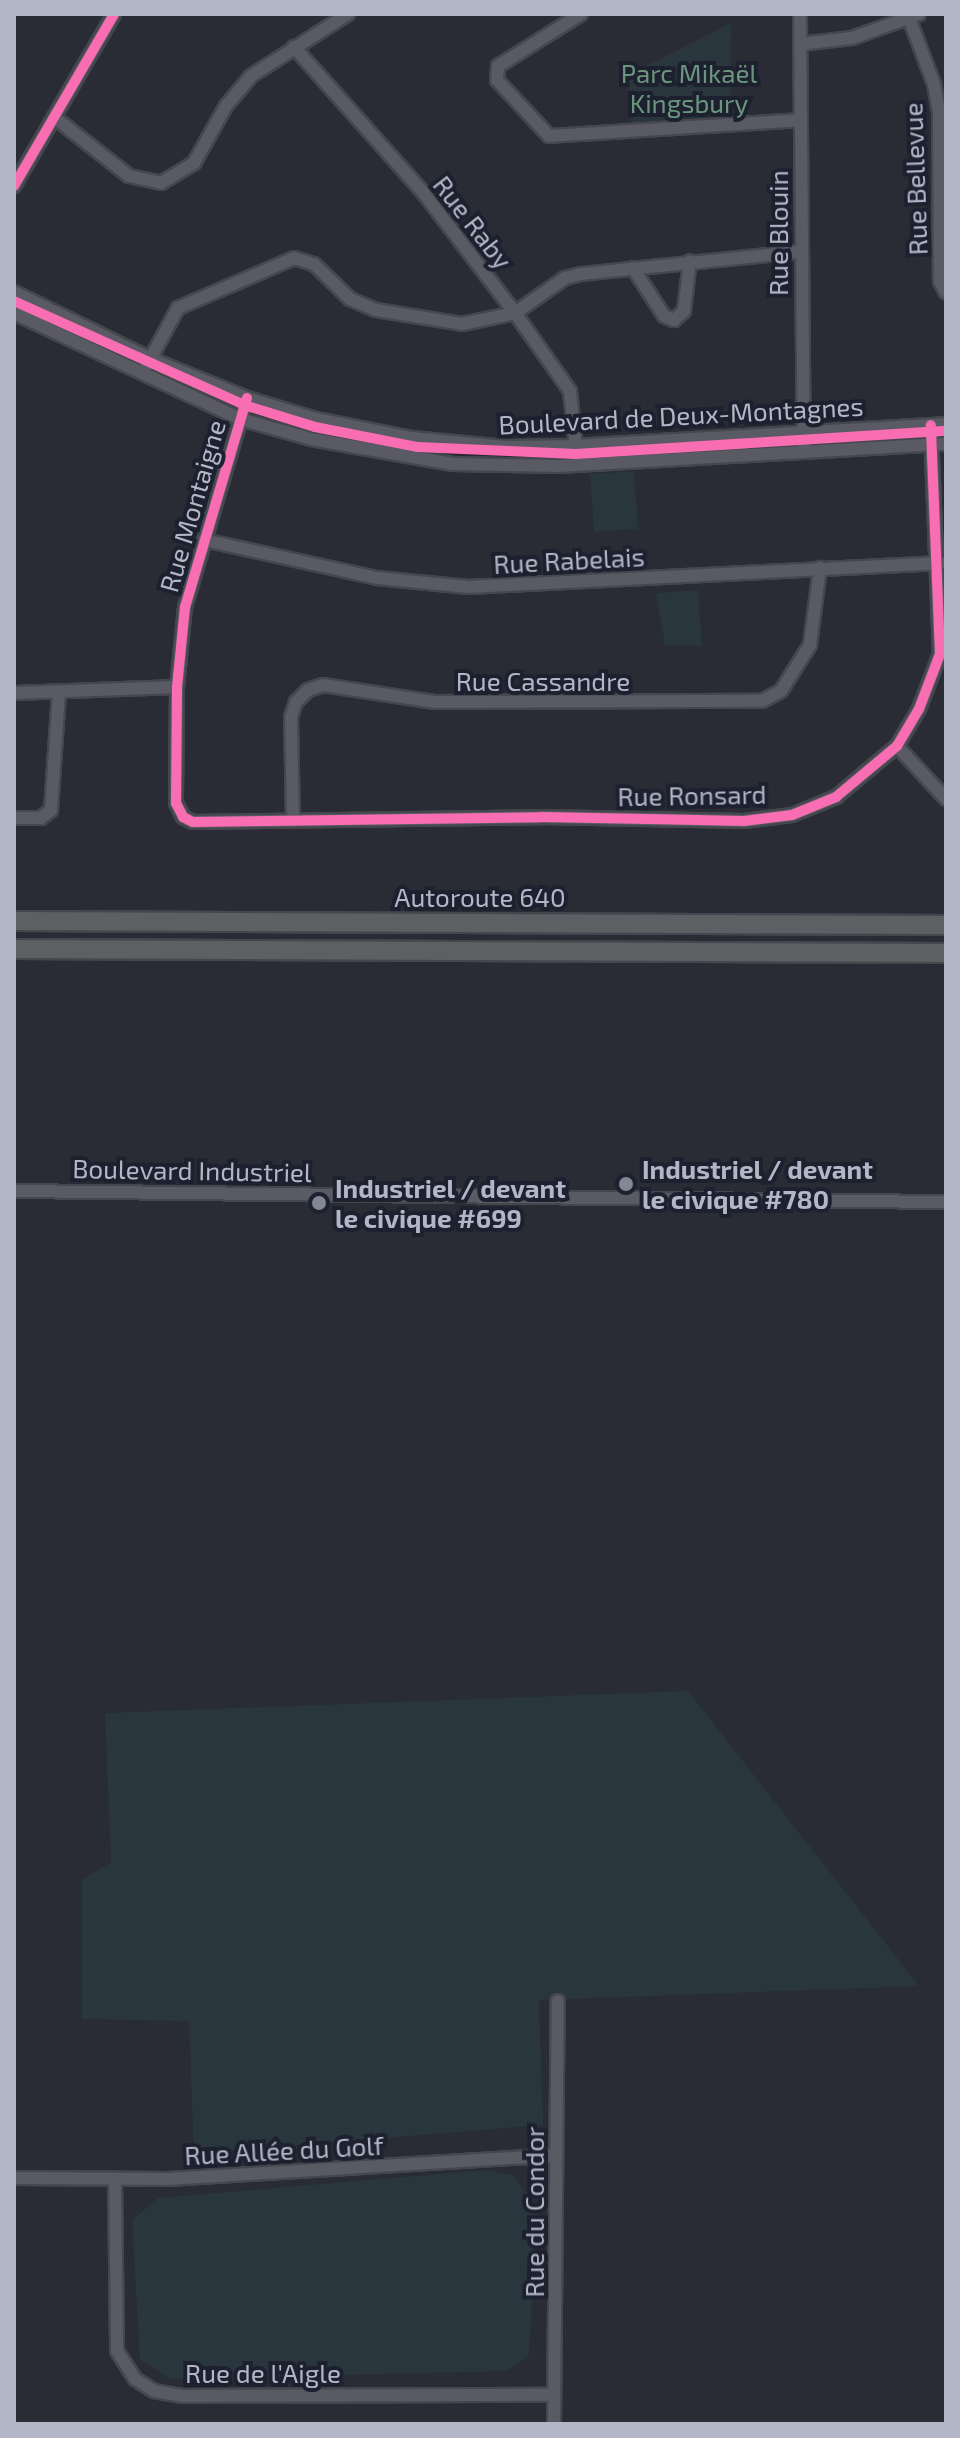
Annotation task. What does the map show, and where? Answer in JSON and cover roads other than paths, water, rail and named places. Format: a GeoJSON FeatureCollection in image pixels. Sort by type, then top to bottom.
{"type":"FeatureCollection","features":[{"type":"Feature","properties":{"kind":"highway","name":"Autoroute 640"},"geometry":{"type":"LineString","coordinates":[[14,921],[946,925]]}},
{"type":"Feature","properties":{"kind":"highway","name":"Autoroute 640"},"geometry":{"type":"LineString","coordinates":[[14,949],[946,953]]}},
{"type":"Feature","properties":{"kind":"street"},"geometry":{"type":"LineString","coordinates":[[14,186],[114,14]]}},
{"type":"Feature","properties":{"kind":"street"},"geometry":{"type":"LineString","coordinates":[[54,117],[129,176],[161,183],[194,163],[226,106],[251,76],[348,14]]}},
{"type":"Feature","properties":{"kind":"street"},"geometry":{"type":"LineString","coordinates":[[581,14],[498,66],[497,80],[549,136],[800,120]]}},
{"type":"Feature","properties":{"kind":"street","name":"Rue Blouin"},"geometry":{"type":"LineString","coordinates":[[800,14],[799,252],[804,452]]}},
{"type":"Feature","properties":{"kind":"street"},"geometry":{"type":"LineString","coordinates":[[800,44],[852,38],[914,16]]}},
{"type":"Feature","properties":{"kind":"street","name":"Rue Bellevue"},"geometry":{"type":"LineString","coordinates":[[914,16],[939,112],[940,281],[946,293]]}},
{"type":"Feature","properties":{"kind":"street","name":"Rue Raby"},"geometry":{"type":"LineString","coordinates":[[294,47],[422,191],[515,313],[570,391],[576,446]]}},
{"type":"Feature","properties":{"kind":"street"},"geometry":{"type":"LineString","coordinates":[[142,375],[178,308],[294,258],[314,264],[350,299],[376,310],[462,324],[515,313],[565,278],[690,261],[799,252]]}},
{"type":"Feature","properties":{"kind":"street"},"geometry":{"type":"LineString","coordinates":[[633,268],[664,316],[674,320],[684,311],[690,261]]}},
{"type":"Feature","properties":{"kind":"street","name":"Boulevard de Deux-Montagnes"},"geometry":{"type":"LineString","coordinates":[[14,292],[151,359],[247,398],[316,419],[412,438],[506,447],[576,446],[946,424]]}},
{"type":"Feature","properties":{"kind":"street","name":"Boulevard de Deux-Montagnes"},"geometry":{"type":"LineString","coordinates":[[14,313],[240,419],[311,439],[453,464],[559,466],[946,444]]}},
{"type":"Feature","properties":{"kind":"street","name":"Rue Montaigne"},"geometry":{"type":"LineString","coordinates":[[183,817],[176,803],[177,687],[185,607],[247,398]]}},
{"type":"Feature","properties":{"kind":"street","name":"Rue Ronsard"},"geometry":{"type":"LineString","coordinates":[[183,817],[193,822],[744,821],[792,815],[836,797],[897,746],[919,709],[943,654],[931,425]]}},
{"type":"Feature","properties":{"kind":"street","name":"Rue Rabelais"},"geometry":{"type":"LineString","coordinates":[[204,540],[377,578],[469,587],[940,563]]}},
{"type":"Feature","properties":{"kind":"street","name":"Rue Cassandre"},"geometry":{"type":"LineString","coordinates":[[293,821],[291,717],[308,690],[323,685],[434,702],[762,701],[781,691],[810,645],[820,568]]}},
{"type":"Feature","properties":{"kind":"street"},"geometry":{"type":"LineString","coordinates":[[14,693],[177,687]]}},
{"type":"Feature","properties":{"kind":"street"},"geometry":{"type":"LineString","coordinates":[[14,818],[41,818],[51,810],[59,692]]}},
{"type":"Feature","properties":{"kind":"street"},"geometry":{"type":"LineString","coordinates":[[897,746],[946,799]]}},
{"type":"Feature","properties":{"kind":"street","name":"Boulevard Industriel"},"geometry":{"type":"LineString","coordinates":[[14,1191],[946,1202]]}},
{"type":"Feature","properties":{"kind":"street","name":"Rue du Condor"},"geometry":{"type":"LineString","coordinates":[[554,2424],[558,2001]]}},
{"type":"Feature","properties":{"kind":"street","name":"Rue Allée du Golf"},"geometry":{"type":"LineString","coordinates":[[14,2178],[115,2179],[556,2155]]}},
{"type":"Feature","properties":{"kind":"street","name":"Rue de l'Aigle"},"geometry":{"type":"LineString","coordinates":[[115,2179],[117,2351],[135,2379],[154,2391],[183,2396],[554,2395]]}},
{"type":"Feature","properties":{"kind":"place","name":"Industriel / devant le civique #780"},"geometry":{"type":"Point","coordinates":[626,1184]}},
{"type":"Feature","properties":{"kind":"place","name":"Industriel / devant le civique #699"},"geometry":{"type":"Point","coordinates":[319,1203]}},
{"type":"Feature","properties":{"kind":"park label","name":"Parc Mikaël Kingsbury"},"geometry":{"type":"Point","coordinates":[689,88]}}]}
